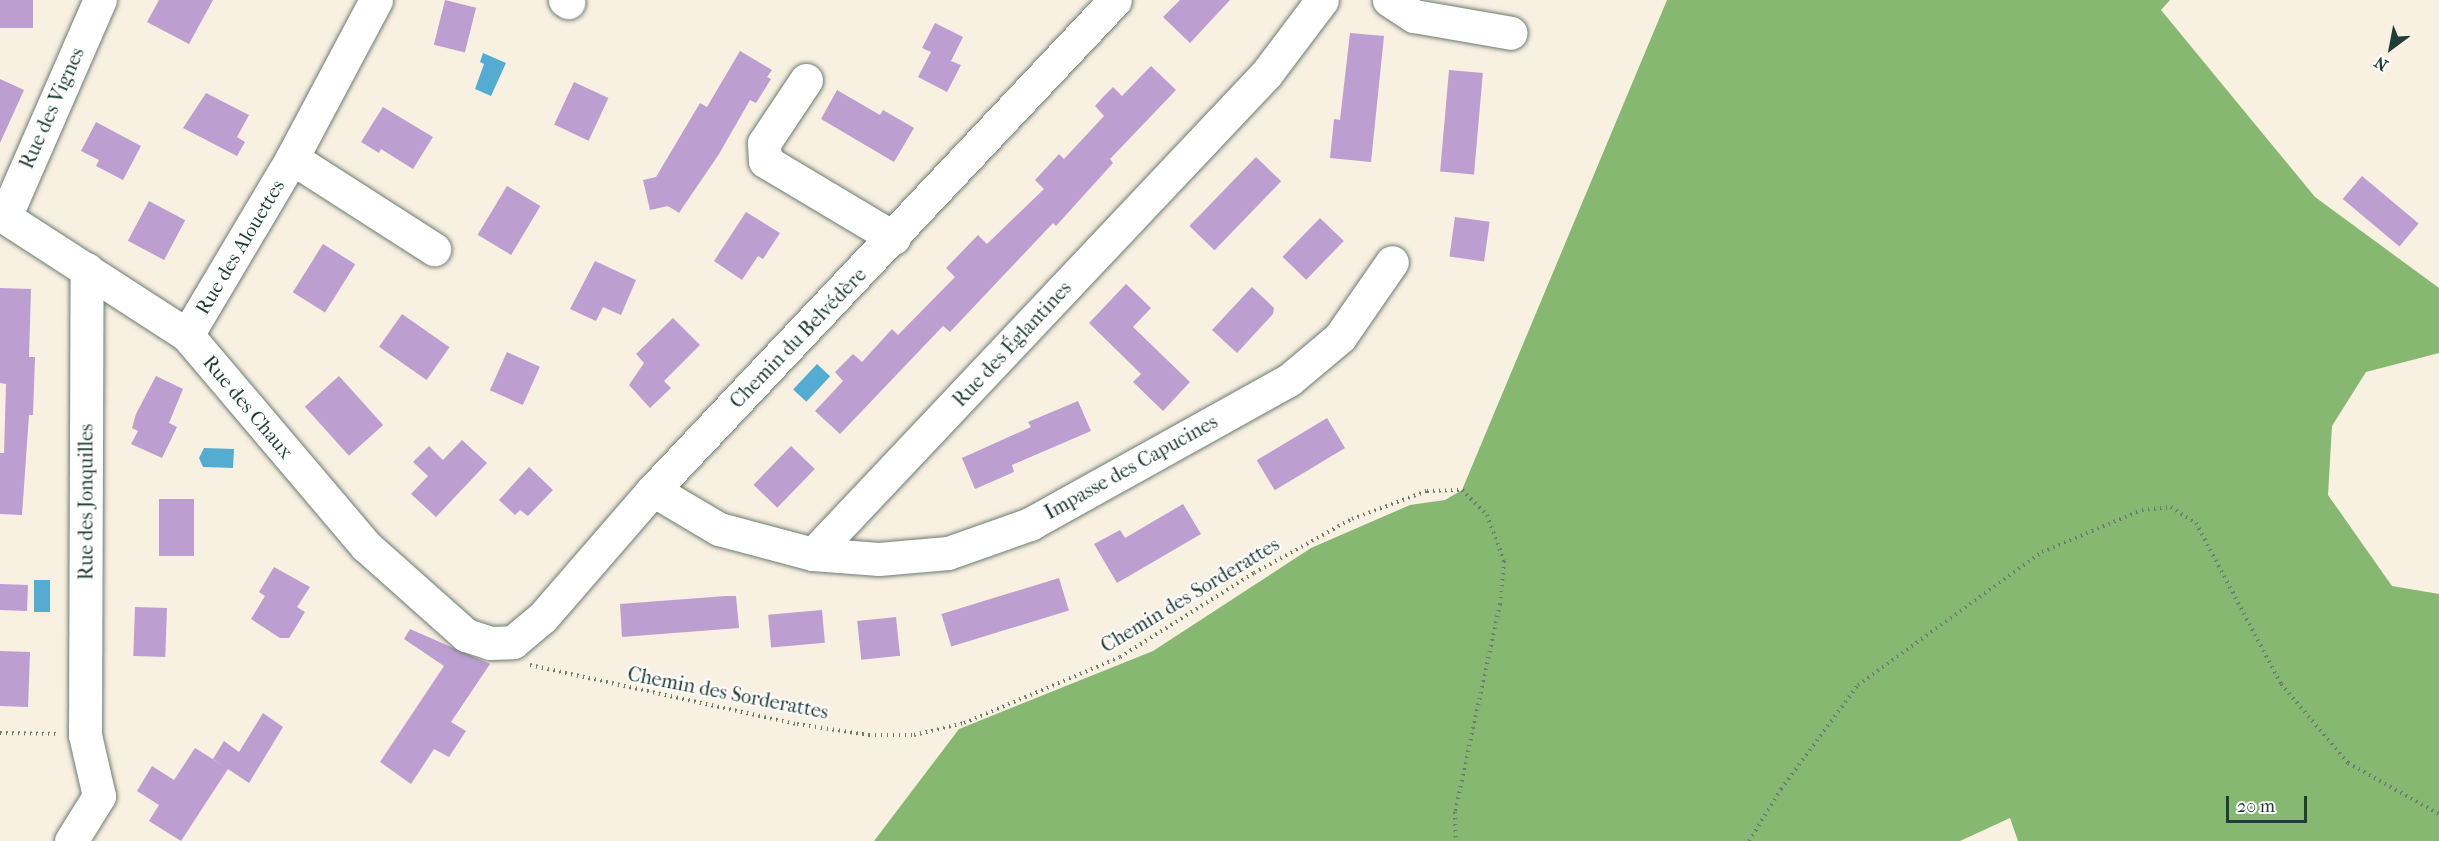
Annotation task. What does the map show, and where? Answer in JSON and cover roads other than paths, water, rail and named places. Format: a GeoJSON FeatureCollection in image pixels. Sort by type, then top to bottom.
{"type":"FeatureCollection","features":[{"type":"Feature","properties":{"kind":"street","name":"Rue des Vignes"},"geometry":{"type":"LineString","coordinates":[[2,215],[100,0]]}},
{"type":"Feature","properties":{"kind":"street","name":"Rue des Alouettes"},"geometry":{"type":"LineString","coordinates":[[187,335],[292,158],[376,0]]}},
{"type":"Feature","properties":{"kind":"street","name":"Chemin du Belvédère"},"geometry":{"type":"LineString","coordinates":[[513,642],[542,618],[653,490],[894,238],[1116,0]]}},
{"type":"Feature","properties":{"kind":"street","name":"Rue des Églantines"},"geometry":{"type":"LineString","coordinates":[[813,554],[1267,73],[1322,0]]}},
{"type":"Feature","properties":{"kind":"street"},"geometry":{"type":"LineString","coordinates":[[1389,0],[1414,16],[1511,33]]}},
{"type":"Feature","properties":{"kind":"street"},"geometry":{"type":"LineString","coordinates":[[806,80],[764,143],[765,161],[894,238]]}},
{"type":"Feature","properties":{"kind":"street","name":"Rue des Alouettes"},"geometry":{"type":"LineString","coordinates":[[292,158],[434,249]]}},
{"type":"Feature","properties":{"kind":"street","name":"Rue des Chaux"},"geometry":{"type":"LineString","coordinates":[[2,215],[187,335],[366,546],[466,635],[490,643],[513,642]]}},
{"type":"Feature","properties":{"kind":"street","name":"Impasse des Capucines"},"geometry":{"type":"LineString","coordinates":[[813,554],[879,559],[948,553],[1030,524],[1289,380],[1340,337],[1392,262]]}},
{"type":"Feature","properties":{"kind":"street","name":"Rue des Jonquilles"},"geometry":{"type":"LineString","coordinates":[[71,841],[99,796],[85,735],[87,269]]}},
{"type":"Feature","properties":{"kind":"street"},"geometry":{"type":"LineString","coordinates":[[653,490],[719,529],[813,554]]}},
{"type":"Feature","properties":{"kind":"water"},"geometry":{"type":"Polygon","coordinates":[[[483,53],[506,63],[491,96],[475,89],[484,64],[480,62],[483,53]]]}},
{"type":"Feature","properties":{"kind":"water"},"geometry":{"type":"Polygon","coordinates":[[[817,364],[830,376],[806,402],[793,390],[817,364]]]}},
{"type":"Feature","properties":{"kind":"water"},"geometry":{"type":"Polygon","coordinates":[[[204,448],[234,449],[233,468],[203,467],[199,458],[204,448]]]}},
{"type":"Feature","properties":{"kind":"water"},"geometry":{"type":"Polygon","coordinates":[[[34,580],[50,580],[50,612],[34,612],[34,580]]]}}]}
